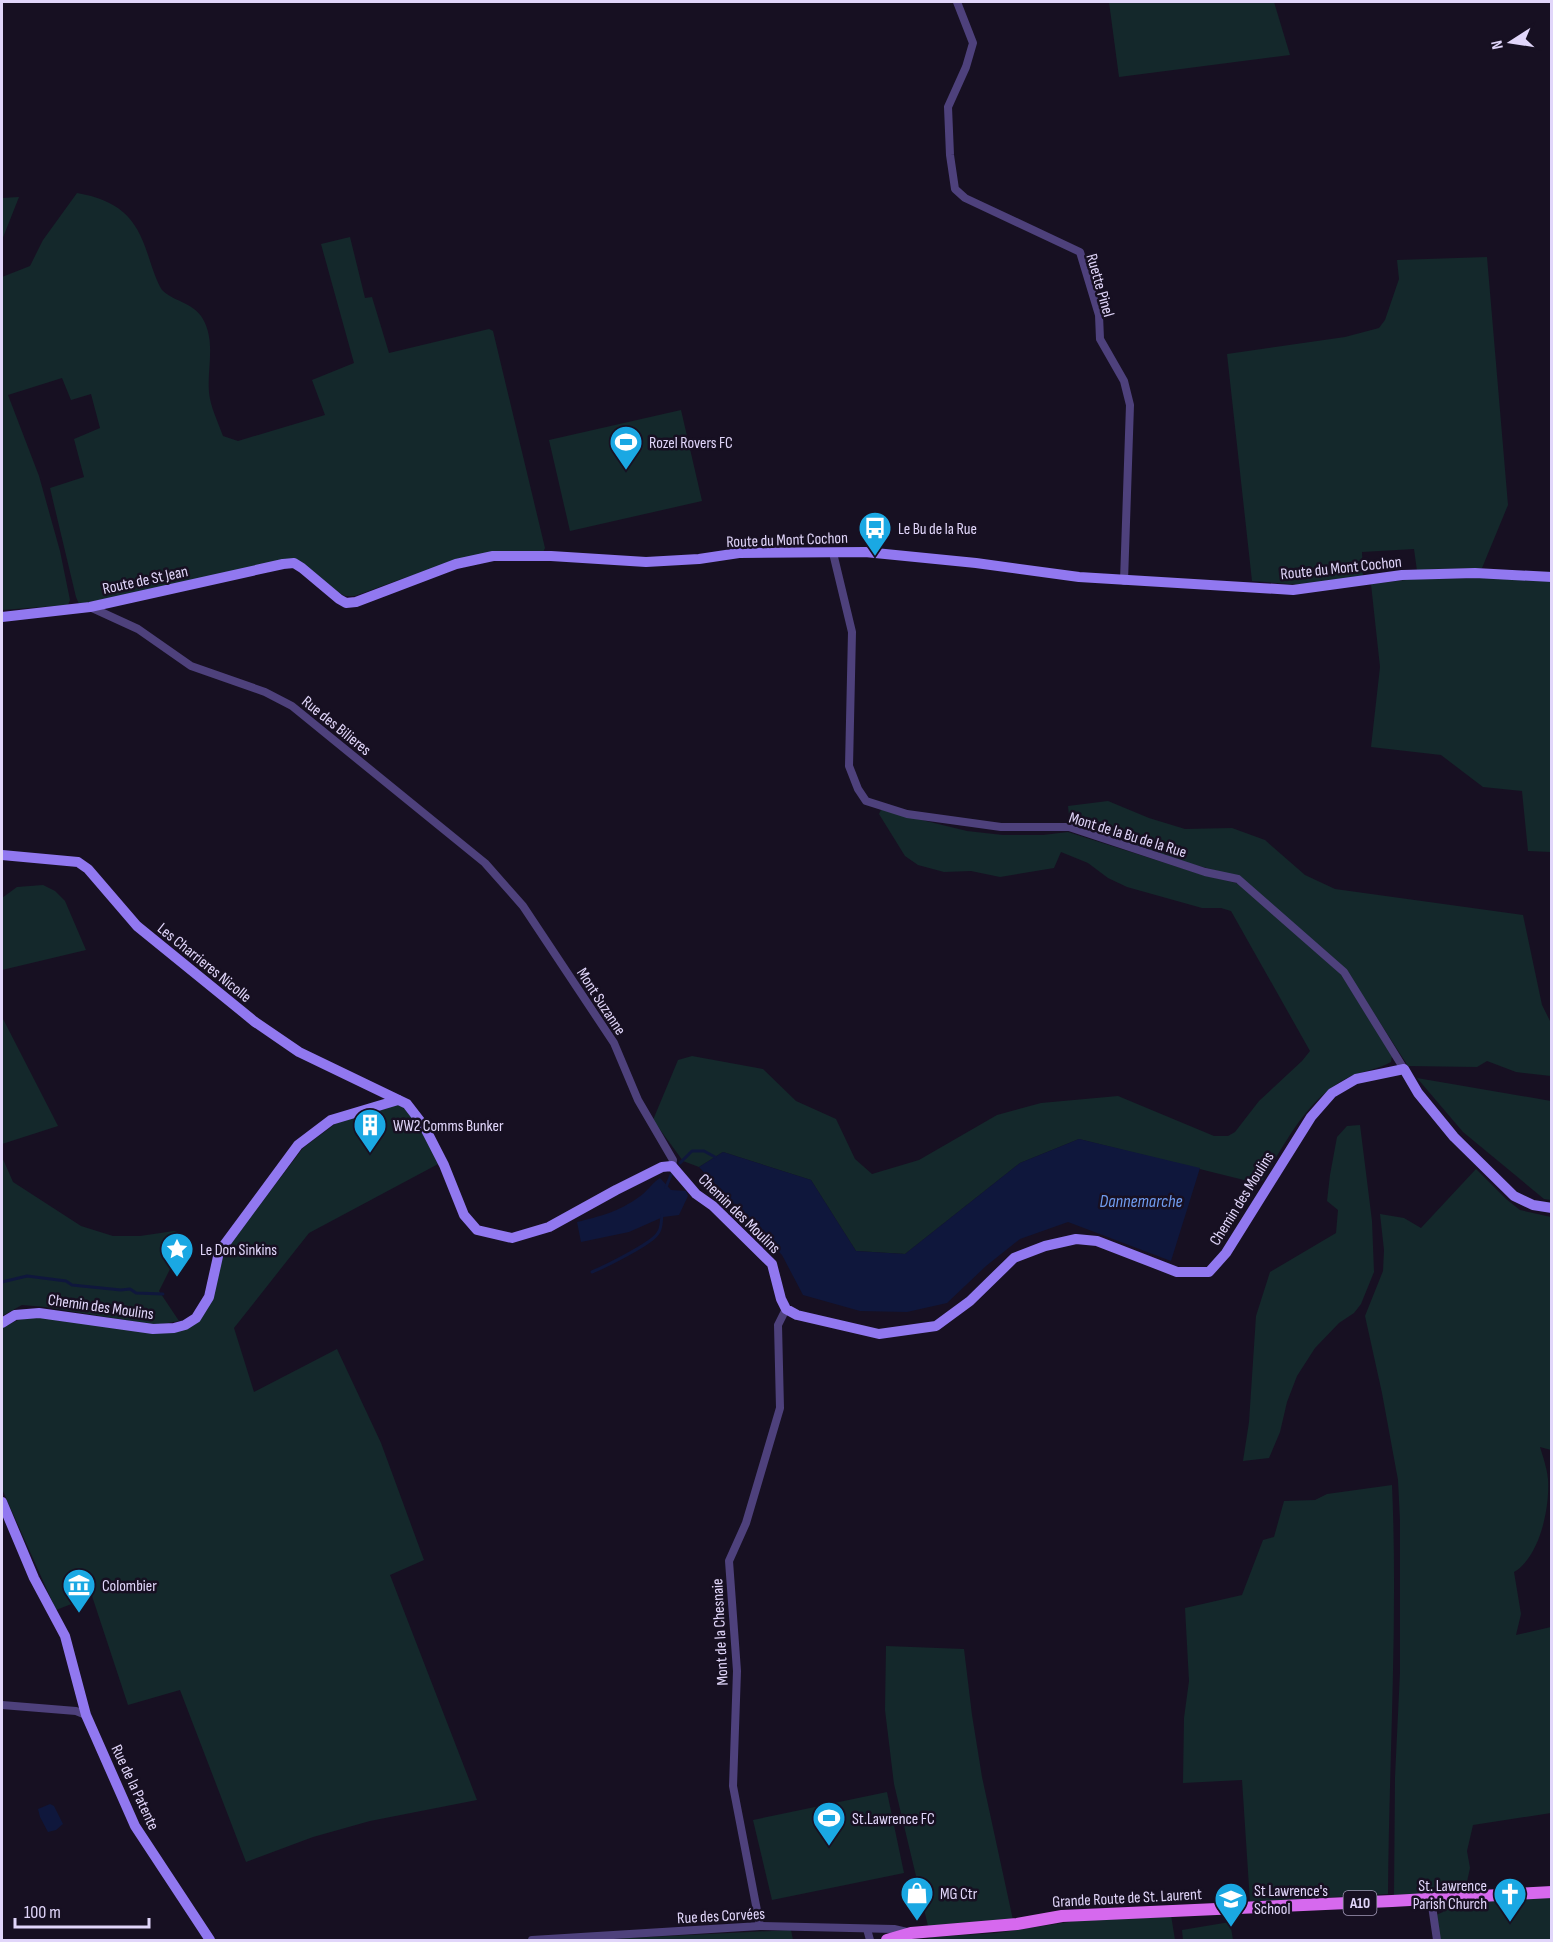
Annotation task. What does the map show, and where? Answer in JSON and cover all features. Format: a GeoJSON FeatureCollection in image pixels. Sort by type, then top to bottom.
{"type":"FeatureCollection","features":[{"type":"Feature","properties":{"kind":"main road","name":"Grande Route de St. Laurent"},"geometry":{"type":"LineString","coordinates":[[887,1941],[911,1933],[1017,1924],[1062,1916],[1551,1892]]}},
{"type":"Feature","properties":{"kind":"street","name":"Ruette Pinel"},"geometry":{"type":"LineString","coordinates":[[957,2],[973,43],[966,67],[948,107],[955,189],[965,198],[1080,252],[1099,315],[1100,339],[1124,381],[1130,405],[1124,581]]}},
{"type":"Feature","properties":{"kind":"street","name":"Route du Mont Cochon"},"geometry":{"type":"LineString","coordinates":[[294,563],[346,603],[356,602],[456,564],[493,555],[646,562],[699,559],[739,553],[865,552],[976,562],[1124,581],[1293,590],[1402,575],[1475,573],[1551,577]]}},
{"type":"Feature","properties":{"kind":"street","name":"Mont de la Bu de la Rue"},"geometry":{"type":"LineString","coordinates":[[833,553],[852,632],[849,766],[858,789],[866,801],[907,814],[1001,827],[1069,827],[1205,872],[1238,879],[1344,972],[1404,1069]]}},
{"type":"Feature","properties":{"kind":"street","name":"Route de St Jean"},"geometry":{"type":"LineString","coordinates":[[2,617],[90,607],[294,563]]}},
{"type":"Feature","properties":{"kind":"street","name":"Rue des Bilieres"},"geometry":{"type":"LineString","coordinates":[[90,607],[138,629],[191,666],[265,692],[292,706],[485,863]]}},
{"type":"Feature","properties":{"kind":"street","name":"Les Charrieres Nicolle"},"geometry":{"type":"LineString","coordinates":[[2,855],[78,862],[88,869],[137,926],[255,1022],[299,1052],[398,1100]]}},
{"type":"Feature","properties":{"kind":"street","name":"Mont Suzanne"},"geometry":{"type":"LineString","coordinates":[[485,863],[524,906],[614,1043],[638,1100],[673,1160],[672,1166]]}},
{"type":"Feature","properties":{"kind":"street"},"geometry":{"type":"LineString","coordinates":[[1404,1069],[1418,1093],[1454,1137],[1514,1196],[1533,1205],[1551,1208]]}},
{"type":"Feature","properties":{"kind":"street","name":"Chemin des Moulins"},"geometry":{"type":"LineString","coordinates":[[672,1166],[696,1194],[713,1206],[772,1264],[781,1299],[786,1308],[797,1315],[879,1334],[936,1326],[970,1300],[1014,1258],[1045,1246],[1076,1239],[1097,1241],[1177,1272],[1209,1272],[1226,1253],[1311,1116],[1332,1093],[1356,1079],[1404,1069]]}},
{"type":"Feature","properties":{"kind":"street"},"geometry":{"type":"LineString","coordinates":[[398,1100],[407,1104],[424,1126],[444,1165],[464,1215],[477,1230],[512,1238],[549,1227],[615,1190],[662,1167],[672,1166]]}},
{"type":"Feature","properties":{"kind":"street","name":"Chemin des Moulins"},"geometry":{"type":"LineString","coordinates":[[2,1323],[15,1315],[39,1313],[153,1329],[185,1325],[196,1318],[209,1297],[219,1252],[298,1144],[331,1120],[398,1100]]}},
{"type":"Feature","properties":{"kind":"street","name":"Mont de la Chesnaie"},"geometry":{"type":"LineString","coordinates":[[760,1926],[733,1786],[737,1671],[729,1562],[746,1523],[780,1408],[778,1325],[786,1308]]}},
{"type":"Feature","properties":{"kind":"street"},"geometry":{"type":"LineString","coordinates":[[2,1502],[34,1578],[65,1636],[86,1715]]}},
{"type":"Feature","properties":{"kind":"street"},"geometry":{"type":"LineString","coordinates":[[2,1705],[76,1710],[86,1715]]}},
{"type":"Feature","properties":{"kind":"street","name":"Rue de la Patente"},"geometry":{"type":"LineString","coordinates":[[86,1715],[135,1826],[210,1941]]}},
{"type":"Feature","properties":{"kind":"street"},"geometry":{"type":"LineString","coordinates":[[1431,1899],[1437,1941]]}},
{"type":"Feature","properties":{"kind":"street","name":"Rue des Corvées"},"geometry":{"type":"LineString","coordinates":[[532,1941],[760,1926],[894,1929],[911,1933]]}},
{"type":"Feature","properties":{"kind":"street"},"geometry":{"type":"LineString","coordinates":[[867,1929],[870,1941]]}},
{"type":"Feature","properties":{"kind":"green space"},"geometry":{"type":"Polygon","coordinates":[[[1109,2],[1274,2],[1290,55],[1119,77],[1109,2]]]}},
{"type":"Feature","properties":{"kind":"green space"},"geometry":{"type":"Polygon","coordinates":[[[77,193],[103,200],[123,212],[131,220],[143,241],[162,290],[191,307],[201,316],[210,340],[209,392],[213,408],[223,436],[238,441],[325,415],[312,380],[354,363],[321,244],[350,237],[365,298],[372,297],[389,353],[489,329],[493,331],[545,548],[543,552],[490,552],[404,578],[355,596],[345,596],[338,592],[299,561],[79,604],[50,488],[84,477],[74,439],[100,428],[91,394],[71,400],[62,378],[8,395],[39,476],[60,551],[70,600],[68,605],[2,610],[2,277],[30,266],[43,240],[77,193]]]}},
{"type":"Feature","properties":{"kind":"green space"},"geometry":{"type":"Polygon","coordinates":[[[19,197],[2,240],[2,198],[19,197]]]}},
{"type":"Feature","properties":{"kind":"green space"},"geometry":{"type":"Polygon","coordinates":[[[1487,257],[1508,505],[1482,568],[1417,571],[1414,549],[1362,552],[1363,578],[1302,585],[1252,581],[1227,354],[1345,337],[1379,328],[1385,320],[1399,279],[1397,260],[1487,257]]]}},
{"type":"Feature","properties":{"kind":"green space","name":"Rozel Rovers FC"},"geometry":{"type":"Polygon","coordinates":[[[681,410],[702,501],[570,531],[549,440],[681,410]]]}},
{"type":"Feature","properties":{"kind":"green space"},"geometry":{"type":"Polygon","coordinates":[[[1485,578],[1551,581],[1551,852],[1528,851],[1522,791],[1483,787],[1441,755],[1371,747],[1380,667],[1371,584],[1414,579],[1485,578]]]}},
{"type":"Feature","properties":{"kind":"green space"},"geometry":{"type":"Polygon","coordinates":[[[1108,801],[1149,818],[1185,829],[1232,828],[1265,840],[1305,875],[1335,889],[1523,915],[1542,1005],[1551,1023],[1551,1076],[1516,1072],[1487,1061],[1477,1067],[1408,1066],[1346,970],[1240,877],[1184,862],[1070,825],[1068,806],[1108,801]]]}},
{"type":"Feature","properties":{"kind":"green space"},"geometry":{"type":"Polygon","coordinates":[[[881,810],[967,831],[1003,835],[1043,835],[1068,832],[1203,875],[1236,883],[1245,888],[1341,974],[1392,1056],[1391,1062],[1351,1076],[1322,1096],[1299,1121],[1262,1181],[1252,1182],[1079,1139],[1020,1163],[905,1254],[856,1251],[811,1180],[723,1152],[699,1167],[683,1161],[653,1120],[678,1060],[692,1056],[763,1069],[796,1101],[836,1119],[855,1159],[872,1174],[919,1160],[997,1115],[1041,1103],[1118,1096],[1214,1136],[1228,1136],[1235,1132],[1259,1101],[1310,1051],[1231,911],[1221,908],[1202,908],[1127,887],[1108,878],[1088,863],[1061,852],[1054,868],[1000,877],[971,871],[944,872],[918,865],[905,856],[879,814],[881,810]]]}},
{"type":"Feature","properties":{"kind":"green space"},"geometry":{"type":"Polygon","coordinates":[[[43,885],[55,891],[65,901],[86,950],[2,970],[2,898],[17,887],[43,885]]]}},
{"type":"Feature","properties":{"kind":"green space"},"geometry":{"type":"Polygon","coordinates":[[[2,1017],[58,1126],[2,1144],[2,1017]]]}},
{"type":"Feature","properties":{"kind":"green space"},"geometry":{"type":"Polygon","coordinates":[[[1417,1078],[1551,1101],[1551,1200],[1544,1199],[1463,1132],[1417,1078]]]}},
{"type":"Feature","properties":{"kind":"green space"},"geometry":{"type":"Polygon","coordinates":[[[397,1104],[417,1121],[440,1163],[309,1233],[234,1328],[254,1392],[337,1349],[381,1443],[424,1560],[390,1575],[477,1800],[370,1821],[313,1837],[246,1862],[180,1690],[128,1705],[92,1596],[56,1610],[2,1489],[2,1328],[18,1320],[36,1317],[192,1326],[228,1247],[303,1148],[335,1124],[397,1104]]]}},
{"type":"Feature","properties":{"kind":"green space"},"geometry":{"type":"Polygon","coordinates":[[[1360,1125],[1372,1221],[1374,1272],[1361,1304],[1315,1348],[1297,1376],[1287,1402],[1280,1432],[1269,1458],[1243,1461],[1249,1422],[1256,1316],[1270,1272],[1336,1233],[1338,1210],[1327,1201],[1337,1137],[1347,1126],[1360,1125]]]}},
{"type":"Feature","properties":{"kind":"green space"},"geometry":{"type":"Polygon","coordinates":[[[2,1157],[13,1182],[81,1226],[113,1236],[140,1236],[174,1231],[187,1235],[159,1291],[179,1321],[156,1325],[22,1305],[2,1316],[2,1157]]]}},
{"type":"Feature","properties":{"kind":"green space"},"geometry":{"type":"Polygon","coordinates":[[[1476,1169],[1520,1210],[1551,1217],[1551,1450],[1540,1447],[1547,1475],[1547,1503],[1537,1543],[1531,1555],[1514,1572],[1521,1614],[1516,1635],[1551,1627],[1551,1813],[1473,1825],[1467,1851],[1470,1868],[1465,1891],[1394,1895],[1395,1777],[1400,1672],[1398,1480],[1365,1316],[1383,1271],[1384,1250],[1380,1214],[1404,1218],[1421,1228],[1476,1169]]]}},
{"type":"Feature","properties":{"kind":"green space"},"geometry":{"type":"Polygon","coordinates":[[[1392,1485],[1394,1638],[1388,1894],[1250,1902],[1242,1780],[1183,1783],[1184,1718],[1189,1681],[1185,1608],[1242,1595],[1263,1540],[1274,1537],[1284,1501],[1315,1500],[1327,1494],[1392,1485]]]}},
{"type":"Feature","properties":{"kind":"green space"},"geometry":{"type":"Polygon","coordinates":[[[886,1646],[964,1649],[982,1777],[1013,1920],[928,1926],[894,1784],[885,1710],[886,1646]]]}},
{"type":"Feature","properties":{"kind":"green space","name":"St.Lawrence FC"},"geometry":{"type":"Polygon","coordinates":[[[887,1792],[904,1873],[772,1900],[753,1820],[887,1792]]]}},
{"type":"Feature","properties":{"kind":"green space"},"geometry":{"type":"Polygon","coordinates":[[[1551,1896],[1551,1940],[1440,1940],[1436,1915],[1443,1912],[1446,1904],[1551,1896]]]}},
{"type":"Feature","properties":{"kind":"green space"},"geometry":{"type":"Polygon","coordinates":[[[1171,1915],[1175,1940],[925,1940],[932,1937],[997,1933],[1095,1918],[1171,1915]]]}},
{"type":"Feature","properties":{"kind":"green space"},"geometry":{"type":"Polygon","coordinates":[[[1230,1922],[1233,1940],[1183,1940],[1182,1930],[1230,1922]]]}},
{"type":"Feature","properties":{"kind":"green space"},"geometry":{"type":"Polygon","coordinates":[[[791,1930],[793,1940],[590,1940],[791,1930]]]}},
{"type":"Feature","properties":{"kind":"water","name":"Dannemarche"},"geometry":{"type":"Polygon","coordinates":[[[1079,1139],[1200,1168],[1171,1261],[1068,1222],[1020,1239],[986,1266],[947,1303],[907,1312],[860,1311],[803,1295],[782,1255],[699,1167],[723,1152],[811,1180],[856,1251],[905,1254],[1020,1163],[1079,1139]]]}},
{"type":"Feature","properties":{"kind":"water"},"geometry":{"type":"Polygon","coordinates":[[[660,1178],[671,1190],[686,1191],[688,1196],[679,1215],[663,1217],[629,1232],[581,1242],[577,1222],[624,1206],[642,1195],[660,1178]]]}},
{"type":"Feature","properties":{"kind":"water"},"geometry":{"type":"Polygon","coordinates":[[[50,1804],[54,1806],[63,1824],[56,1830],[48,1832],[38,1809],[50,1804]]]}},
{"type":"Feature","properties":{"kind":"waterway"},"geometry":{"type":"LineString","coordinates":[[680,1163],[692,1151],[704,1151],[715,1157]]}},
{"type":"Feature","properties":{"kind":"waterway"},"geometry":{"type":"LineString","coordinates":[[666,1187],[671,1175]]}},
{"type":"Feature","properties":{"kind":"waterway"},"geometry":{"type":"LineString","coordinates":[[592,1272],[647,1243],[658,1233],[662,1215]]}},
{"type":"Feature","properties":{"kind":"waterway"},"geometry":{"type":"LineString","coordinates":[[2,1282],[27,1276],[66,1281],[72,1285],[163,1294]]}},
{"type":"Feature","properties":{"kind":"place","name":"Rozel Rovers FC"},"geometry":{"type":"Point","coordinates":[626,471]}},
{"type":"Feature","properties":{"kind":"place","name":"Le Bu de la Rue"},"geometry":{"type":"Point","coordinates":[875,557]}},
{"type":"Feature","properties":{"kind":"place","name":"WW2 Comms Bunker"},"geometry":{"type":"Point","coordinates":[370,1154]}},
{"type":"Feature","properties":{"kind":"place","name":"Le Don Sinkins"},"geometry":{"type":"Point","coordinates":[177,1278]}},
{"type":"Feature","properties":{"kind":"place","name":"Colombier"},"geometry":{"type":"Point","coordinates":[79,1614]}},
{"type":"Feature","properties":{"kind":"place","name":"St.Lawrence FC"},"geometry":{"type":"Point","coordinates":[829,1847]}},
{"type":"Feature","properties":{"kind":"place","name":"MG Ctr"},"geometry":{"type":"Point","coordinates":[917,1922]}},
{"type":"Feature","properties":{"kind":"place","name":"St. Lawrence Parish Church"},"geometry":{"type":"Point","coordinates":[1510,1923]}},
{"type":"Feature","properties":{"kind":"place","name":"St Lawrence's School"},"geometry":{"type":"Point","coordinates":[1231,1928]}}]}
